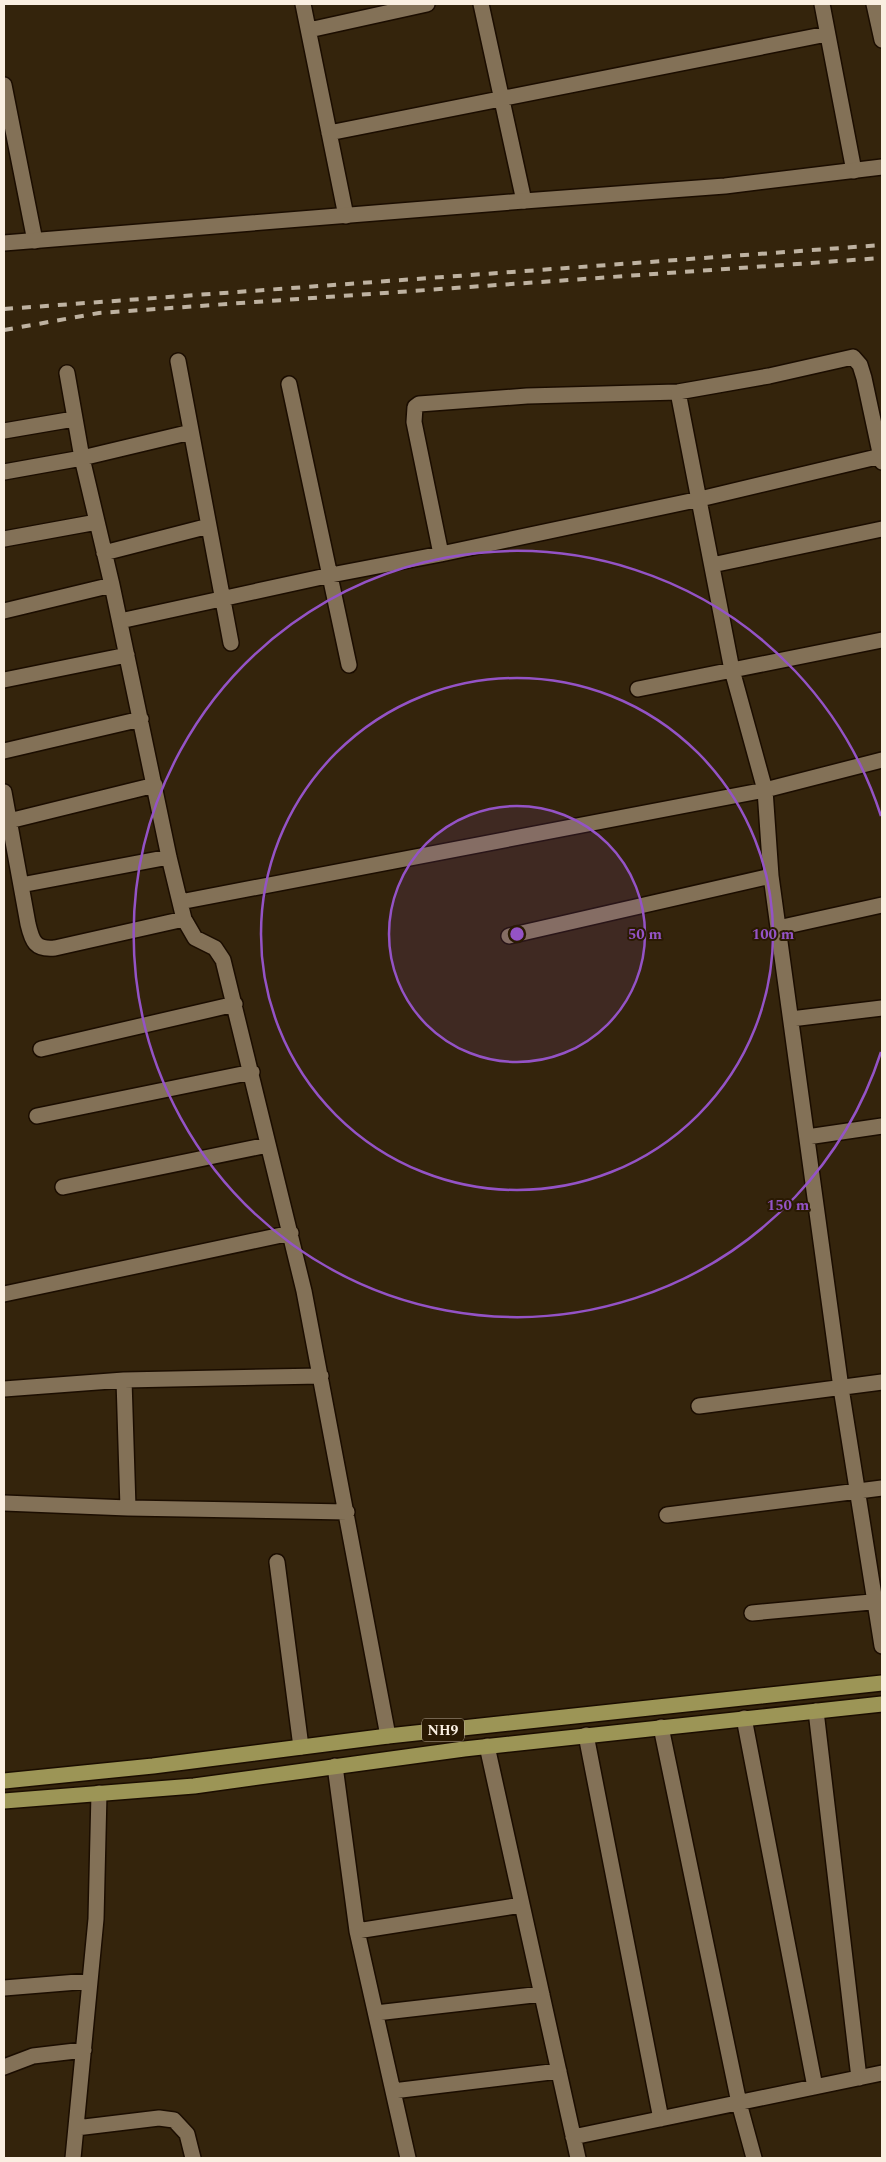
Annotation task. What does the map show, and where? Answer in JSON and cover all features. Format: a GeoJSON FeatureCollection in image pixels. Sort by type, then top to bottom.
{"type":"FeatureCollection","features":[{"type":"Feature","properties":{"kind":"main road","name":"NH9"},"geometry":{"type":"LineString","coordinates":[[4,1781],[153,1766],[388,1736],[882,1683]]}},
{"type":"Feature","properties":{"kind":"main road","name":"NH9"},"geometry":{"type":"LineString","coordinates":[[4,1801],[194,1786],[487,1746],[882,1704]]}},
{"type":"Feature","properties":{"kind":"street"},"geometry":{"type":"LineString","coordinates":[[302,4],[346,216]]}},
{"type":"Feature","properties":{"kind":"street"},"geometry":{"type":"LineString","coordinates":[[308,30],[428,4]]}},
{"type":"Feature","properties":{"kind":"street"},"geometry":{"type":"LineString","coordinates":[[481,4],[524,200]]}},
{"type":"Feature","properties":{"kind":"street"},"geometry":{"type":"LineString","coordinates":[[822,4],[854,171]]}},
{"type":"Feature","properties":{"kind":"street"},"geometry":{"type":"LineString","coordinates":[[874,4],[882,38]]}},
{"type":"Feature","properties":{"kind":"street"},"geometry":{"type":"LineString","coordinates":[[329,133],[827,34]]}},
{"type":"Feature","properties":{"kind":"street"},"geometry":{"type":"LineString","coordinates":[[4,85],[35,241]]}},
{"type":"Feature","properties":{"kind":"street"},"geometry":{"type":"LineString","coordinates":[[4,243],[524,200],[726,186],[882,167]]}},
{"type":"Feature","properties":{"kind":"street"},"geometry":{"type":"LineString","coordinates":[[120,621],[223,600],[331,574],[441,554],[882,459],[860,365],[853,357],[769,376],[678,392],[527,396],[417,405],[414,411],[414,422],[441,554]]}},
{"type":"Feature","properties":{"kind":"street"},"geometry":{"type":"LineString","coordinates":[[178,361],[231,644]]}},
{"type":"Feature","properties":{"kind":"street"},"geometry":{"type":"LineString","coordinates":[[67,373],[82,458],[120,621],[169,857],[184,918],[195,938],[215,948],[220,954],[235,1004],[291,1233],[321,1376],[388,1736]]}},
{"type":"Feature","properties":{"kind":"street"},"geometry":{"type":"LineString","coordinates":[[289,384],[349,664]]}},
{"type":"Feature","properties":{"kind":"street"},"geometry":{"type":"LineString","coordinates":[[678,392],[732,670],[765,790],[771,876],[778,928],[841,1388],[856,1491],[878,1601],[882,1646]]}},
{"type":"Feature","properties":{"kind":"street"},"geometry":{"type":"LineString","coordinates":[[4,431],[74,419]]}},
{"type":"Feature","properties":{"kind":"street"},"geometry":{"type":"LineString","coordinates":[[4,472],[82,458],[191,432]]}},
{"type":"Feature","properties":{"kind":"street"},"geometry":{"type":"LineString","coordinates":[[4,539],[97,522]]}},
{"type":"Feature","properties":{"kind":"street"},"geometry":{"type":"LineString","coordinates":[[104,553],[209,526]]}},
{"type":"Feature","properties":{"kind":"street"},"geometry":{"type":"LineString","coordinates":[[712,565],[882,529]]}},
{"type":"Feature","properties":{"kind":"street"},"geometry":{"type":"LineString","coordinates":[[4,611],[112,585]]}},
{"type":"Feature","properties":{"kind":"street"},"geometry":{"type":"LineString","coordinates":[[638,689],[882,640]]}},
{"type":"Feature","properties":{"kind":"street"},"geometry":{"type":"LineString","coordinates":[[4,680],[127,654]]}},
{"type":"Feature","properties":{"kind":"street"},"geometry":{"type":"LineString","coordinates":[[4,751],[141,719]]}},
{"type":"Feature","properties":{"kind":"street"},"geometry":{"type":"LineString","coordinates":[[180,902],[765,790],[882,760]]}},
{"type":"Feature","properties":{"kind":"street"},"geometry":{"type":"LineString","coordinates":[[9,821],[155,785]]}},
{"type":"Feature","properties":{"kind":"street"},"geometry":{"type":"LineString","coordinates":[[4,792],[31,934],[35,943],[43,949],[55,948],[184,918]]}},
{"type":"Feature","properties":{"kind":"street"},"geometry":{"type":"LineString","coordinates":[[21,886],[169,857]]}},
{"type":"Feature","properties":{"kind":"street"},"geometry":{"type":"LineString","coordinates":[[509,936],[771,876]]}},
{"type":"Feature","properties":{"kind":"street"},"geometry":{"type":"LineString","coordinates":[[778,928],[882,905]]}},
{"type":"Feature","properties":{"kind":"street"},"geometry":{"type":"LineString","coordinates":[[41,1050],[235,1004]]}},
{"type":"Feature","properties":{"kind":"street"},"geometry":{"type":"LineString","coordinates":[[791,1019],[882,1008]]}},
{"type":"Feature","properties":{"kind":"street"},"geometry":{"type":"LineString","coordinates":[[37,1116],[252,1072]]}},
{"type":"Feature","properties":{"kind":"street"},"geometry":{"type":"LineString","coordinates":[[807,1137],[882,1126]]}},
{"type":"Feature","properties":{"kind":"street"},"geometry":{"type":"LineString","coordinates":[[63,1186],[268,1145]]}},
{"type":"Feature","properties":{"kind":"street"},"geometry":{"type":"LineString","coordinates":[[4,1294],[291,1233]]}},
{"type":"Feature","properties":{"kind":"street"},"geometry":{"type":"LineString","coordinates":[[4,1389],[124,1380],[321,1376]]}},
{"type":"Feature","properties":{"kind":"street"},"geometry":{"type":"LineString","coordinates":[[124,1380],[128,1508]]}},
{"type":"Feature","properties":{"kind":"street"},"geometry":{"type":"LineString","coordinates":[[699,1406],[882,1382]]}},
{"type":"Feature","properties":{"kind":"street"},"geometry":{"type":"LineString","coordinates":[[668,1515],[882,1488]]}},
{"type":"Feature","properties":{"kind":"street"},"geometry":{"type":"LineString","coordinates":[[4,1503],[128,1508],[346,1512]]}},
{"type":"Feature","properties":{"kind":"street"},"geometry":{"type":"LineString","coordinates":[[277,1562],[300,1747]]}},
{"type":"Feature","properties":{"kind":"street"},"geometry":{"type":"LineString","coordinates":[[752,1613],[878,1601]]}},
{"type":"Feature","properties":{"kind":"street"},"geometry":{"type":"LineString","coordinates":[[816,1710],[859,2078]]}},
{"type":"Feature","properties":{"kind":"street"},"geometry":{"type":"LineString","coordinates":[[744,1718],[815,2087]]}},
{"type":"Feature","properties":{"kind":"street"},"geometry":{"type":"LineString","coordinates":[[661,1727],[739,2103],[754,2158]]}},
{"type":"Feature","properties":{"kind":"street"},"geometry":{"type":"LineString","coordinates":[[586,1735],[661,2119]]}},
{"type":"Feature","properties":{"kind":"street"},"geometry":{"type":"LineString","coordinates":[[487,1746],[578,2158]]}},
{"type":"Feature","properties":{"kind":"street"},"geometry":{"type":"LineString","coordinates":[[335,1766],[357,1932],[408,2158]]}},
{"type":"Feature","properties":{"kind":"street"},"geometry":{"type":"LineString","coordinates":[[73,2158],[96,1919],[98,1793]]}},
{"type":"Feature","properties":{"kind":"street"},"geometry":{"type":"LineString","coordinates":[[357,1932],[522,1904]]}},
{"type":"Feature","properties":{"kind":"street"},"geometry":{"type":"LineString","coordinates":[[4,1988],[90,1982]]}},
{"type":"Feature","properties":{"kind":"street"},"geometry":{"type":"LineString","coordinates":[[376,2013],[542,1994]]}},
{"type":"Feature","properties":{"kind":"street"},"geometry":{"type":"LineString","coordinates":[[4,2067],[33,2056],[84,2050]]}},
{"type":"Feature","properties":{"kind":"street"},"geometry":{"type":"LineString","coordinates":[[393,2092],[559,2071]]}},
{"type":"Feature","properties":{"kind":"street"},"geometry":{"type":"LineString","coordinates":[[573,2137],[882,2074]]}},
{"type":"Feature","properties":{"kind":"street"},"geometry":{"type":"LineString","coordinates":[[76,2128],[159,2118],[174,2120],[187,2134],[193,2158]]}},
{"type":"Feature","properties":{"kind":"railway"},"geometry":{"type":"LineString","coordinates":[[4,309],[882,245]]}},
{"type":"Feature","properties":{"kind":"railway"},"geometry":{"type":"LineString","coordinates":[[4,330],[99,313],[882,258]]}}]}
